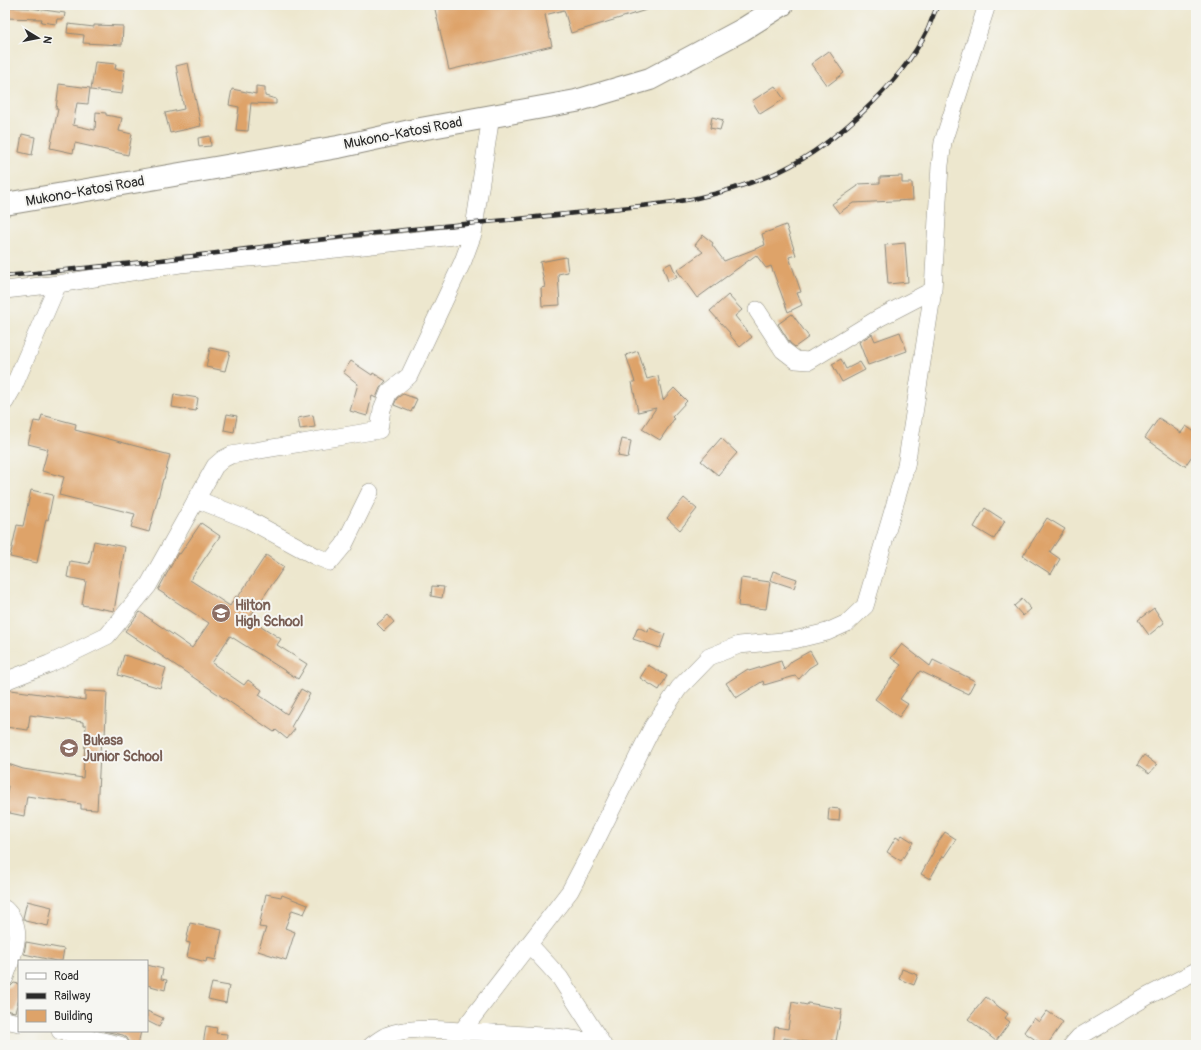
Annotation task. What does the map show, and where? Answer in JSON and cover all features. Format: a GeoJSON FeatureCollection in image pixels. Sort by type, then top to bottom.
{"type":"FeatureCollection","features":[{"type":"Feature","properties":{"kind":"main road","name":"Mukono-Katosi Road"},"geometry":{"type":"LineString","coordinates":[[5,204],[338,147],[415,130],[576,101],[650,79],[742,30],[782,5]]}},
{"type":"Feature","properties":{"kind":"street"},"geometry":{"type":"LineString","coordinates":[[462,1031],[570,891],[653,726],[679,688],[709,656],[739,646],[794,640],[827,632],[847,623],[865,606],[906,466],[933,290],[940,165],[943,142],[986,5]]}},
{"type":"Feature","properties":{"kind":"street"},"geometry":{"type":"LineString","coordinates":[[5,682],[10,678],[49,664],[107,636],[148,586],[214,466],[223,459],[231,455],[379,430],[382,409],[389,392],[409,376],[463,261],[473,234],[491,116]]}},
{"type":"Feature","properties":{"kind":"street"},"geometry":{"type":"LineString","coordinates":[[5,290],[58,284],[180,264],[473,234]]}},
{"type":"Feature","properties":{"kind":"street"},"geometry":{"type":"LineString","coordinates":[[5,402],[13,388],[58,284]]}},
{"type":"Feature","properties":{"kind":"street"},"geometry":{"type":"LineString","coordinates":[[757,310],[783,350],[796,360],[809,360],[878,318],[933,290]]}},
{"type":"Feature","properties":{"kind":"street"},"geometry":{"type":"LineString","coordinates":[[196,499],[249,520],[315,556],[330,562],[344,545],[370,492]]}},
{"type":"Feature","properties":{"kind":"street"},"geometry":{"type":"LineString","coordinates":[[5,909],[13,917],[16,926],[17,942],[5,978]]}},
{"type":"Feature","properties":{"kind":"street"},"geometry":{"type":"LineString","coordinates":[[529,944],[560,978],[603,1045]]}},
{"type":"Feature","properties":{"kind":"street"},"geometry":{"type":"LineString","coordinates":[[1072,1045],[1079,1037],[1148,996],[1196,971]]}},
{"type":"Feature","properties":{"kind":"street"},"geometry":{"type":"LineString","coordinates":[[5,1020],[18,1023]]}},
{"type":"Feature","properties":{"kind":"street"},"geometry":{"type":"LineString","coordinates":[[372,1045],[388,1035],[430,1029],[557,1037],[587,1041],[596,1045]]}},
{"type":"Feature","properties":{"kind":"street"},"geometry":{"type":"LineString","coordinates":[[64,1032],[120,1045]]}},
{"type":"Feature","properties":{"kind":"building"},"geometry":{"type":"Polygon","coordinates":[[[434,5],[655,5],[656,7],[571,33],[564,10],[545,15],[552,46],[449,70],[434,5]]]}},
{"type":"Feature","properties":{"kind":"building"},"geometry":{"type":"Polygon","coordinates":[[[5,7],[30,8],[65,13],[64,19],[57,19],[56,24],[41,22],[42,19],[5,18],[5,7]]]}},
{"type":"Feature","properties":{"kind":"building"},"geometry":{"type":"Polygon","coordinates":[[[68,24],[94,27],[94,25],[123,26],[122,45],[83,43],[84,35],[67,33],[68,24]]]}},
{"type":"Feature","properties":{"kind":"building"},"geometry":{"type":"Polygon","coordinates":[[[829,51],[844,73],[827,86],[811,64],[829,51]]]}},
{"type":"Feature","properties":{"kind":"building"},"geometry":{"type":"Polygon","coordinates":[[[95,62],[116,64],[115,69],[125,70],[122,94],[91,90],[95,62]]]}},
{"type":"Feature","properties":{"kind":"building"},"geometry":{"type":"Polygon","coordinates":[[[188,63],[201,126],[170,133],[165,113],[184,109],[176,66],[188,63]]]}},
{"type":"Feature","properties":{"kind":"building"},"geometry":{"type":"Polygon","coordinates":[[[59,84],[90,88],[88,104],[77,103],[73,125],[95,130],[96,112],[106,113],[106,115],[122,118],[119,131],[132,134],[128,155],[75,143],[73,153],[50,148],[58,109],[56,109],[59,84]]]}},
{"type":"Feature","properties":{"kind":"building"},"geometry":{"type":"Polygon","coordinates":[[[256,86],[265,87],[265,96],[276,99],[276,104],[251,103],[248,131],[236,130],[239,107],[229,105],[232,89],[256,94],[256,86]]]}},
{"type":"Feature","properties":{"kind":"building"},"geometry":{"type":"Polygon","coordinates":[[[775,86],[784,99],[760,114],[752,101],[775,86]]]}},
{"type":"Feature","properties":{"kind":"building"},"geometry":{"type":"Polygon","coordinates":[[[712,117],[723,120],[720,130],[710,128],[712,117]]]}},
{"type":"Feature","properties":{"kind":"building"},"geometry":{"type":"Polygon","coordinates":[[[22,134],[35,137],[32,155],[19,152],[22,134]]]}},
{"type":"Feature","properties":{"kind":"building"},"geometry":{"type":"Polygon","coordinates":[[[210,136],[211,146],[199,147],[198,138],[210,136]]]}},
{"type":"Feature","properties":{"kind":"building"},"geometry":{"type":"Polygon","coordinates":[[[902,176],[902,183],[912,183],[913,200],[853,203],[839,213],[832,204],[858,186],[858,184],[880,183],[880,177],[902,176]]]}},
{"type":"Feature","properties":{"kind":"building"},"geometry":{"type":"Polygon","coordinates":[[[786,225],[796,255],[789,257],[801,292],[797,293],[802,305],[788,312],[771,266],[766,268],[756,255],[697,298],[677,270],[703,252],[695,245],[703,235],[713,243],[712,245],[724,261],[765,245],[762,234],[786,225]]]}},
{"type":"Feature","properties":{"kind":"building"},"geometry":{"type":"Polygon","coordinates":[[[905,243],[908,282],[888,284],[885,245],[905,243]]]}},
{"type":"Feature","properties":{"kind":"building"},"geometry":{"type":"Polygon","coordinates":[[[566,257],[568,272],[558,274],[560,305],[542,306],[541,288],[545,287],[540,262],[566,257]]]}},
{"type":"Feature","properties":{"kind":"building"},"geometry":{"type":"Polygon","coordinates":[[[671,263],[677,277],[668,281],[663,267],[671,263]]]}},
{"type":"Feature","properties":{"kind":"building"},"geometry":{"type":"Polygon","coordinates":[[[728,295],[742,310],[735,316],[752,337],[740,347],[729,334],[730,333],[710,311],[728,295]]]}},
{"type":"Feature","properties":{"kind":"building"},"geometry":{"type":"Polygon","coordinates":[[[792,314],[809,337],[795,347],[790,343],[778,324],[792,314]]]}},
{"type":"Feature","properties":{"kind":"building"},"geometry":{"type":"Polygon","coordinates":[[[900,332],[907,351],[868,365],[859,342],[872,334],[875,341],[900,332]]]}},
{"type":"Feature","properties":{"kind":"building"},"geometry":{"type":"Polygon","coordinates":[[[210,348],[230,352],[225,371],[206,367],[210,348]]]}},
{"type":"Feature","properties":{"kind":"building"},"geometry":{"type":"Polygon","coordinates":[[[638,351],[647,379],[658,376],[663,400],[674,388],[687,401],[672,417],[674,419],[660,440],[642,429],[656,408],[638,412],[632,382],[635,382],[626,355],[638,351]]]}},
{"type":"Feature","properties":{"kind":"building"},"geometry":{"type":"Polygon","coordinates":[[[841,359],[846,369],[860,362],[865,370],[842,382],[832,364],[841,359]]]}},
{"type":"Feature","properties":{"kind":"building"},"geometry":{"type":"Polygon","coordinates":[[[351,361],[372,375],[373,373],[386,381],[380,388],[376,398],[372,396],[367,416],[350,411],[358,384],[343,372],[351,361]]]}},
{"type":"Feature","properties":{"kind":"building"},"geometry":{"type":"Polygon","coordinates":[[[174,394],[198,398],[196,411],[172,407],[174,394]]]}},
{"type":"Feature","properties":{"kind":"building"},"geometry":{"type":"Polygon","coordinates":[[[403,394],[417,399],[411,412],[394,405],[397,398],[403,394]]]}},
{"type":"Feature","properties":{"kind":"building"},"geometry":{"type":"Polygon","coordinates":[[[227,414],[237,416],[234,432],[224,430],[227,414]]]}},
{"type":"Feature","properties":{"kind":"building"},"geometry":{"type":"Polygon","coordinates":[[[42,415],[76,424],[75,430],[170,455],[149,532],[131,527],[135,514],[59,495],[64,477],[42,471],[48,449],[28,444],[34,421],[40,422],[42,415]]]}},
{"type":"Feature","properties":{"kind":"building"},"geometry":{"type":"Polygon","coordinates":[[[313,415],[315,427],[300,429],[298,418],[313,415]]]}},
{"type":"Feature","properties":{"kind":"building"},"geometry":{"type":"Polygon","coordinates":[[[1159,418],[1181,433],[1186,426],[1196,433],[1196,450],[1185,466],[1145,438],[1159,418]]]}},
{"type":"Feature","properties":{"kind":"building"},"geometry":{"type":"Polygon","coordinates":[[[721,438],[737,453],[718,475],[701,461],[721,438]]]}},
{"type":"Feature","properties":{"kind":"building"},"geometry":{"type":"Polygon","coordinates":[[[622,439],[631,441],[628,458],[618,456],[622,439]]]}},
{"type":"Feature","properties":{"kind":"building"},"geometry":{"type":"Polygon","coordinates":[[[31,490],[53,495],[48,520],[46,519],[37,563],[10,557],[17,525],[23,526],[31,490]]]}},
{"type":"Feature","properties":{"kind":"building"},"geometry":{"type":"Polygon","coordinates":[[[684,498],[697,509],[680,530],[667,518],[684,498]]]}},
{"type":"Feature","properties":{"kind":"building"},"geometry":{"type":"Polygon","coordinates":[[[985,508],[1005,521],[994,539],[974,527],[985,508]]]}},
{"type":"Feature","properties":{"kind":"building"},"geometry":{"type":"Polygon","coordinates":[[[1047,518],[1065,529],[1050,552],[1060,559],[1051,574],[1023,556],[1047,518]]]}},
{"type":"Feature","properties":{"kind":"building"},"geometry":{"type":"Polygon","coordinates":[[[201,523],[220,536],[190,580],[230,606],[236,596],[238,597],[266,555],[284,567],[249,618],[281,639],[277,645],[307,664],[298,679],[230,636],[212,663],[244,685],[248,680],[262,690],[259,695],[287,714],[301,689],[310,694],[291,727],[295,729],[287,739],[276,730],[274,732],[125,631],[140,612],[192,648],[209,623],[158,590],[178,553],[180,554],[201,523]]]}},
{"type":"Feature","properties":{"kind":"building"},"geometry":{"type":"Polygon","coordinates":[[[94,541],[125,547],[114,611],[82,605],[86,581],[67,577],[70,561],[89,564],[94,541]]]}},
{"type":"Feature","properties":{"kind":"building"},"geometry":{"type":"Polygon","coordinates":[[[773,571],[797,579],[794,588],[770,580],[773,571]]]}},
{"type":"Feature","properties":{"kind":"building"},"geometry":{"type":"Polygon","coordinates":[[[741,578],[770,582],[766,609],[738,606],[741,578]]]}},
{"type":"Feature","properties":{"kind":"building"},"geometry":{"type":"Polygon","coordinates":[[[432,586],[444,587],[442,598],[431,596],[432,586]]]}},
{"type":"Feature","properties":{"kind":"building"},"geometry":{"type":"Polygon","coordinates":[[[1022,599],[1031,609],[1023,616],[1014,606],[1022,599]]]}},
{"type":"Feature","properties":{"kind":"building"},"geometry":{"type":"Polygon","coordinates":[[[1154,608],[1164,623],[1149,635],[1138,620],[1154,608]]]}},
{"type":"Feature","properties":{"kind":"building"},"geometry":{"type":"Polygon","coordinates":[[[388,615],[394,622],[384,631],[377,624],[388,615]]]}},
{"type":"Feature","properties":{"kind":"building"},"geometry":{"type":"Polygon","coordinates":[[[638,627],[648,632],[649,628],[665,634],[660,648],[633,639],[638,627]]]}},
{"type":"Feature","properties":{"kind":"building"},"geometry":{"type":"Polygon","coordinates":[[[902,644],[930,666],[933,660],[975,681],[968,694],[920,671],[900,699],[908,704],[899,717],[875,699],[901,665],[891,658],[902,644]]]}},
{"type":"Feature","properties":{"kind":"building"},"geometry":{"type":"Polygon","coordinates":[[[810,651],[817,663],[809,668],[799,679],[795,676],[764,685],[763,681],[736,698],[726,683],[748,669],[749,671],[781,661],[784,670],[792,661],[810,651]]]}},
{"type":"Feature","properties":{"kind":"building"},"geometry":{"type":"Polygon","coordinates":[[[124,655],[166,668],[160,688],[118,675],[124,655]]]}},
{"type":"Feature","properties":{"kind":"building"},"geometry":{"type":"Polygon","coordinates":[[[648,665],[667,676],[659,690],[640,678],[648,665]]]}},
{"type":"Feature","properties":{"kind":"building"},"geometry":{"type":"Polygon","coordinates":[[[11,690],[85,700],[85,691],[107,692],[105,736],[101,736],[97,810],[81,809],[81,804],[27,796],[24,816],[5,812],[8,786],[5,785],[5,763],[23,769],[83,778],[86,725],[83,725],[83,722],[30,715],[28,730],[5,727],[5,692],[11,690]]]}},
{"type":"Feature","properties":{"kind":"building"},"geometry":{"type":"Polygon","coordinates":[[[1144,755],[1157,765],[1149,774],[1137,765],[1144,755]]]}},
{"type":"Feature","properties":{"kind":"building"},"geometry":{"type":"Polygon","coordinates":[[[829,808],[840,809],[839,821],[828,820],[829,808]]]}},
{"type":"Feature","properties":{"kind":"building"},"geometry":{"type":"Polygon","coordinates":[[[945,832],[956,839],[944,857],[943,856],[930,879],[921,874],[934,851],[933,850],[945,832]]]}},
{"type":"Feature","properties":{"kind":"building"},"geometry":{"type":"Polygon","coordinates":[[[902,835],[913,842],[901,861],[887,852],[896,837],[899,839],[902,835]]]}},
{"type":"Feature","properties":{"kind":"building"},"geometry":{"type":"Polygon","coordinates":[[[266,894],[281,897],[282,895],[308,905],[304,914],[292,910],[285,928],[295,932],[286,960],[258,951],[266,928],[259,927],[266,894]]]}},
{"type":"Feature","properties":{"kind":"building"},"geometry":{"type":"Polygon","coordinates":[[[27,901],[52,907],[48,926],[25,921],[23,918],[27,901]]]}},
{"type":"Feature","properties":{"kind":"building"},"geometry":{"type":"Polygon","coordinates":[[[190,923],[222,930],[216,960],[207,958],[206,962],[187,957],[190,943],[186,942],[190,923]]]}},
{"type":"Feature","properties":{"kind":"building"},"geometry":{"type":"Polygon","coordinates":[[[26,942],[64,949],[62,960],[51,960],[24,954],[26,942]]]}},
{"type":"Feature","properties":{"kind":"building"},"geometry":{"type":"Polygon","coordinates":[[[148,965],[163,969],[161,979],[167,980],[165,990],[148,985],[148,965]]]}},
{"type":"Feature","properties":{"kind":"building"},"geometry":{"type":"Polygon","coordinates":[[[902,969],[918,975],[914,985],[899,979],[902,969]]]}},
{"type":"Feature","properties":{"kind":"building"},"geometry":{"type":"Polygon","coordinates":[[[14,983],[18,984],[18,1002],[15,1012],[5,1010],[5,991],[6,988],[14,983]]]}},
{"type":"Feature","properties":{"kind":"building"},"geometry":{"type":"Polygon","coordinates":[[[212,983],[229,986],[226,1003],[208,999],[212,983]]]}},
{"type":"Feature","properties":{"kind":"building"},"geometry":{"type":"Polygon","coordinates":[[[986,997],[1008,1014],[1005,1018],[1010,1022],[996,1041],[968,1019],[986,997]]]}},
{"type":"Feature","properties":{"kind":"building"},"geometry":{"type":"Polygon","coordinates":[[[792,1002],[807,1005],[808,1003],[842,1009],[836,1041],[831,1040],[830,1045],[812,1045],[812,1043],[784,1038],[784,1045],[773,1045],[775,1027],[788,1029],[792,1002]]]}},
{"type":"Feature","properties":{"kind":"building"},"geometry":{"type":"Polygon","coordinates":[[[148,1011],[163,1018],[159,1027],[148,1022],[148,1011]]]}},
{"type":"Feature","properties":{"kind":"building"},"geometry":{"type":"Polygon","coordinates":[[[1047,1011],[1063,1022],[1047,1045],[1043,1045],[1024,1032],[1034,1018],[1039,1022],[1047,1011]]]}},
{"type":"Feature","properties":{"kind":"building"},"geometry":{"type":"Polygon","coordinates":[[[206,1026],[217,1028],[216,1033],[227,1034],[226,1045],[203,1045],[206,1026]]]}},
{"type":"Feature","properties":{"kind":"building"},"geometry":{"type":"Polygon","coordinates":[[[109,1032],[141,1032],[138,1045],[130,1044],[127,1038],[123,1035],[109,1032]]]}},
{"type":"Feature","properties":{"kind":"railway"},"geometry":{"type":"LineString","coordinates":[[5,276],[156,261],[314,240],[449,225],[656,204],[710,195],[769,176],[792,165],[815,151],[838,134],[881,94],[900,72],[916,50],[928,29],[938,5]]}},
{"type":"Feature","properties":{"kind":"place","name":"Hilton High School"},"geometry":{"type":"Point","coordinates":[221,613]}},
{"type":"Feature","properties":{"kind":"place","name":"Bukasa Junior School"},"geometry":{"type":"Point","coordinates":[69,748]}}]}
